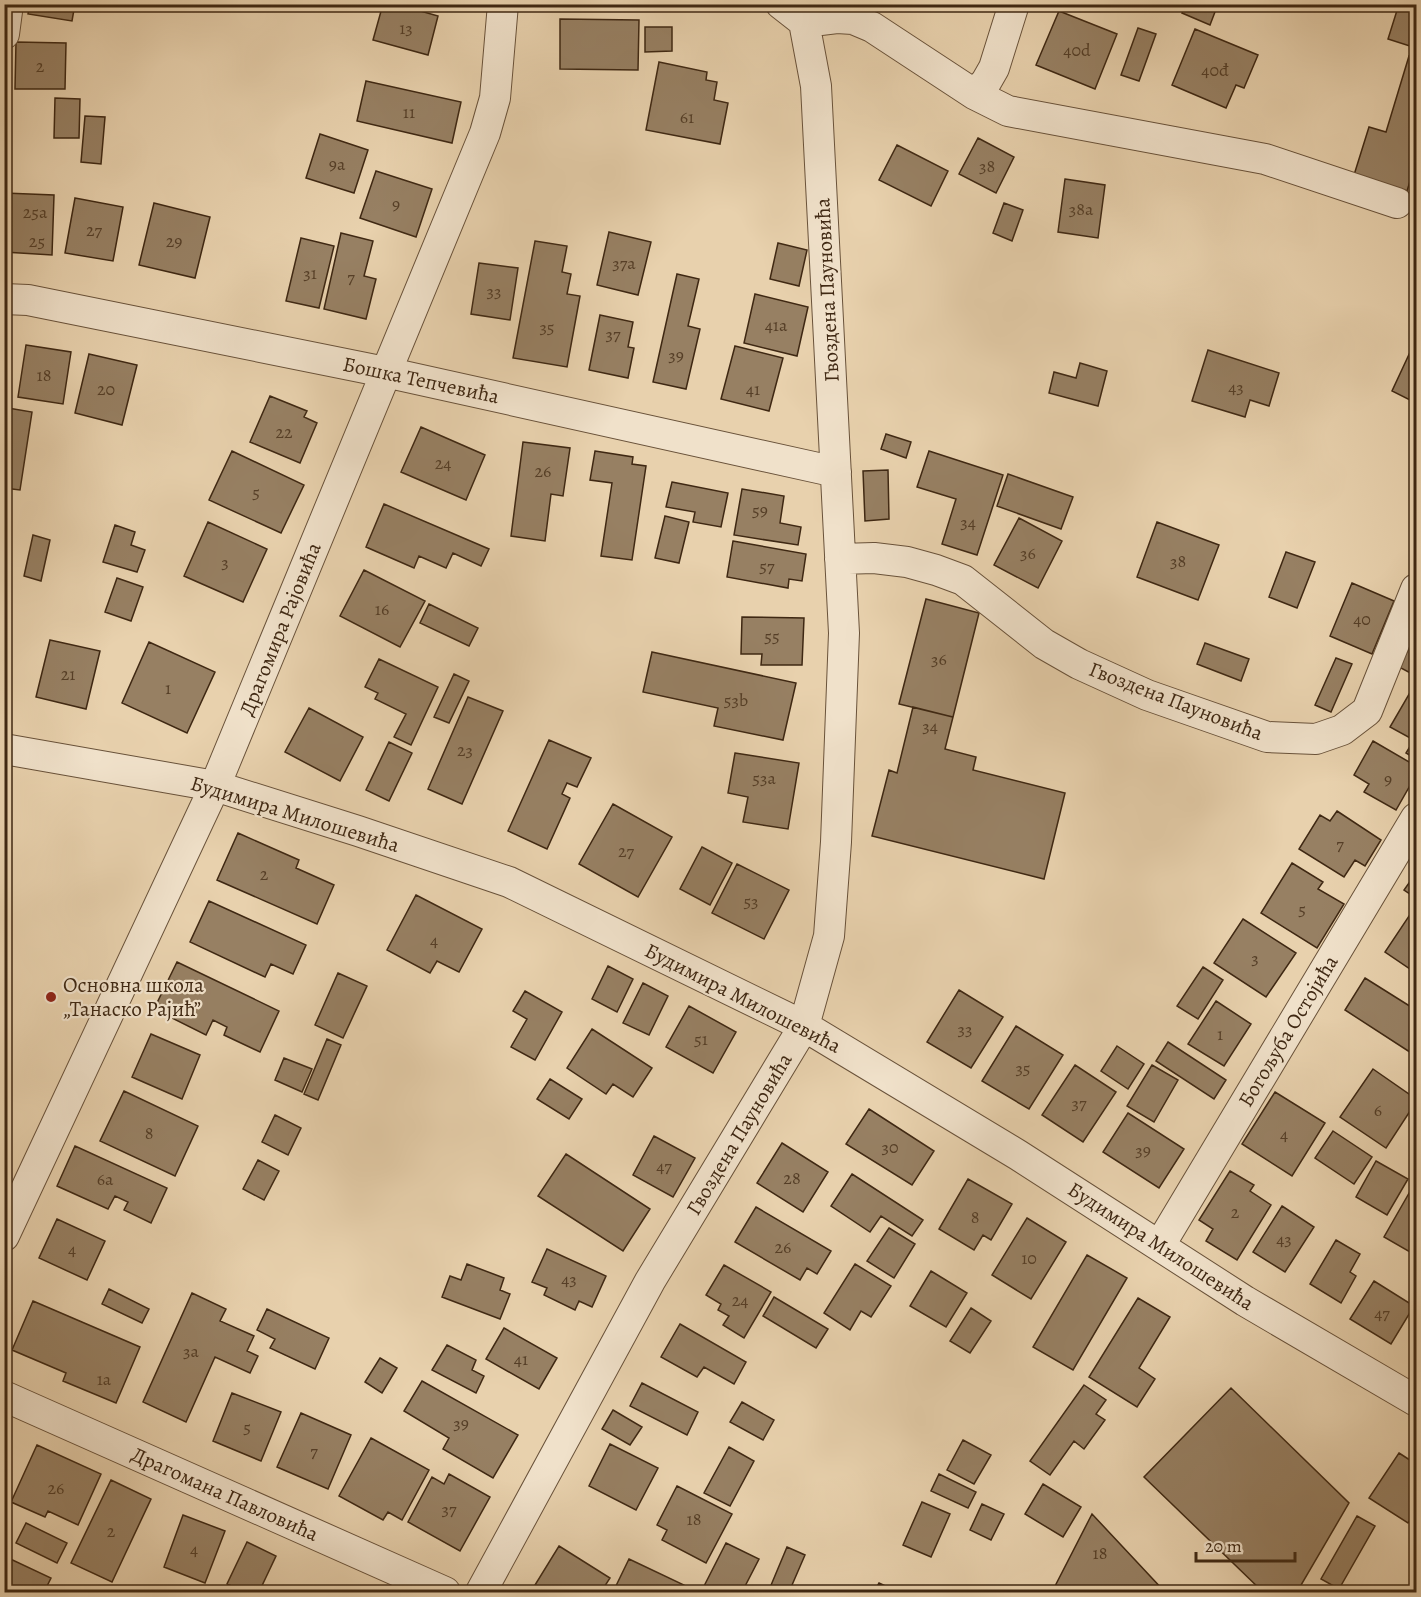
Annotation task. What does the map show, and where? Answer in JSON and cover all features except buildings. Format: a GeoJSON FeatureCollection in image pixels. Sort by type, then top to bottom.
{"type":"FeatureCollection","features":[{"type":"Feature","properties":{"kind":"street"},"geometry":{"type":"LineString","coordinates":[[4,34],[8,4]]}},
{"type":"Feature","properties":{"kind":"street","name":"Драгомира Рајовића"},"geometry":{"type":"LineString","coordinates":[[4,1236],[215,786],[485,133],[495,98],[503,4]]}},
{"type":"Feature","properties":{"kind":"street"},"geometry":{"type":"LineString","coordinates":[[974,94],[986,82],[994,68],[1014,4]]}},
{"type":"Feature","properties":{"kind":"street","name":"Гвоздена Пауновића"},"geometry":{"type":"LineString","coordinates":[[481,1593],[650,1281],[804,1026],[829,936],[837,842],[844,633],[816,86],[792,13],[853,19],[872,27],[974,94],[1008,111],[1265,159],[1397,203]]}},
{"type":"Feature","properties":{"kind":"street","name":"Бошка Тепчевића"},"geometry":{"type":"LineString","coordinates":[[4,299],[28,300],[385,372],[837,472]]}},
{"type":"Feature","properties":{"kind":"street","name":"Гвоздена Пауновића"},"geometry":{"type":"LineString","coordinates":[[840,559],[874,558],[907,562],[963,580],[1044,644],[1079,664],[1147,695],[1267,737],[1316,739],[1342,730],[1367,711],[1416,588]]}},
{"type":"Feature","properties":{"kind":"street","name":"Будимира Милошевића"},"geometry":{"type":"LineString","coordinates":[[4,748],[215,786],[509,882],[804,1026],[1018,1155],[1245,1301],[1416,1401]]}},
{"type":"Feature","properties":{"kind":"street","name":"Богољуба Остојића"},"geometry":{"type":"LineString","coordinates":[[1160,1245],[1416,818]]}},
{"type":"Feature","properties":{"kind":"street","name":"Драгомана Павловића"},"geometry":{"type":"LineString","coordinates":[[4,1396],[445,1593]]}},
{"type":"Feature","properties":{"kind":"place","name":"Основна школа „Танаско Рајић”"},"geometry":{"type":"Point","coordinates":[51,997]}}]}
